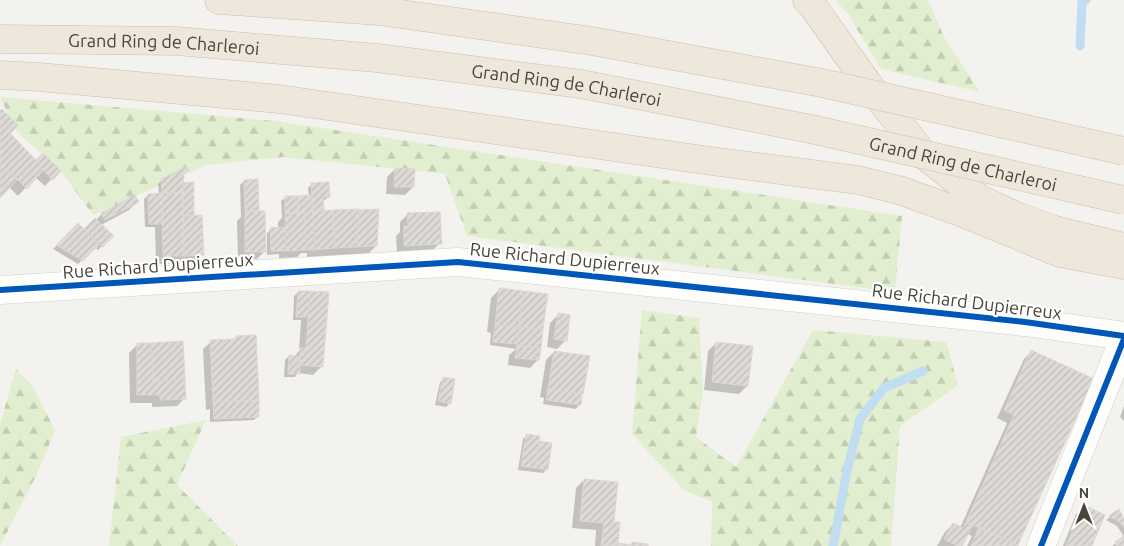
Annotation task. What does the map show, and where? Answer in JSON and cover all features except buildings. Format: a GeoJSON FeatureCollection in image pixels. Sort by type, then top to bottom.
{"type":"FeatureCollection","features":[{"type":"Feature","properties":{"kind":"highway"},"geometry":{"type":"LineString","coordinates":[[219,0],[379,11],[592,41],[822,83],[1124,151]]}},
{"type":"Feature","properties":{"kind":"highway"},"geometry":{"type":"LineString","coordinates":[[806,0],[812,5],[868,84],[924,155],[931,161],[980,199],[1014,215],[1055,230],[1124,247]]}},
{"type":"Feature","properties":{"kind":"highway","name":"Grand Ring de Charleroi"},"geometry":{"type":"LineString","coordinates":[[0,39],[176,41],[377,58],[581,84],[811,128],[1124,200]]}},
{"type":"Feature","properties":{"kind":"highway"},"geometry":{"type":"LineString","coordinates":[[0,75],[279,99],[704,160],[858,180],[899,190],[963,213],[1060,253],[1124,265]]}},
{"type":"Feature","properties":{"kind":"street","name":"Rue Richard Dupierreux"},"geometry":{"type":"LineString","coordinates":[[0,290],[458,262],[1015,321],[1124,337]]}},
{"type":"Feature","properties":{"kind":"street"},"geometry":{"type":"LineString","coordinates":[[1041,546],[1124,337]]}},
{"type":"Feature","properties":{"kind":"green space"},"geometry":{"type":"Polygon","coordinates":[[[835,0],[928,0],[944,37],[980,92],[881,69],[848,14],[835,0]]]}},
{"type":"Feature","properties":{"kind":"green space"},"geometry":{"type":"Polygon","coordinates":[[[0,97],[275,121],[902,216],[895,292],[467,236],[445,174],[283,157],[206,165],[93,215],[59,169],[16,131],[0,97]]]}},
{"type":"Feature","properties":{"kind":"green space"},"geometry":{"type":"Polygon","coordinates":[[[642,310],[699,318],[703,392],[696,437],[736,467],[813,330],[946,342],[958,385],[900,426],[891,546],[711,546],[712,502],[684,490],[632,434],[642,310]]]}},
{"type":"Feature","properties":{"kind":"green space"},"geometry":{"type":"Polygon","coordinates":[[[16,369],[33,387],[55,430],[38,472],[0,546],[0,424],[16,369]]]}},
{"type":"Feature","properties":{"kind":"green space"},"geometry":{"type":"Polygon","coordinates":[[[206,420],[177,485],[238,546],[109,546],[121,437],[206,420]]]}},
{"type":"Feature","properties":{"kind":"waterway"},"geometry":{"type":"LineString","coordinates":[[1080,46],[1082,2],[1086,0]]}},
{"type":"Feature","properties":{"kind":"waterway"},"geometry":{"type":"LineString","coordinates":[[833,546],[847,471],[860,419],[884,388],[923,371]]}},
{"type":"Feature","properties":{"kind":"cycle path"},"geometry":{"type":"LineString","coordinates":[[0,290],[458,262],[1025,322],[1124,336]]}},
{"type":"Feature","properties":{"kind":"cycle path"},"geometry":{"type":"LineString","coordinates":[[1041,546],[1124,339]]}}]}
